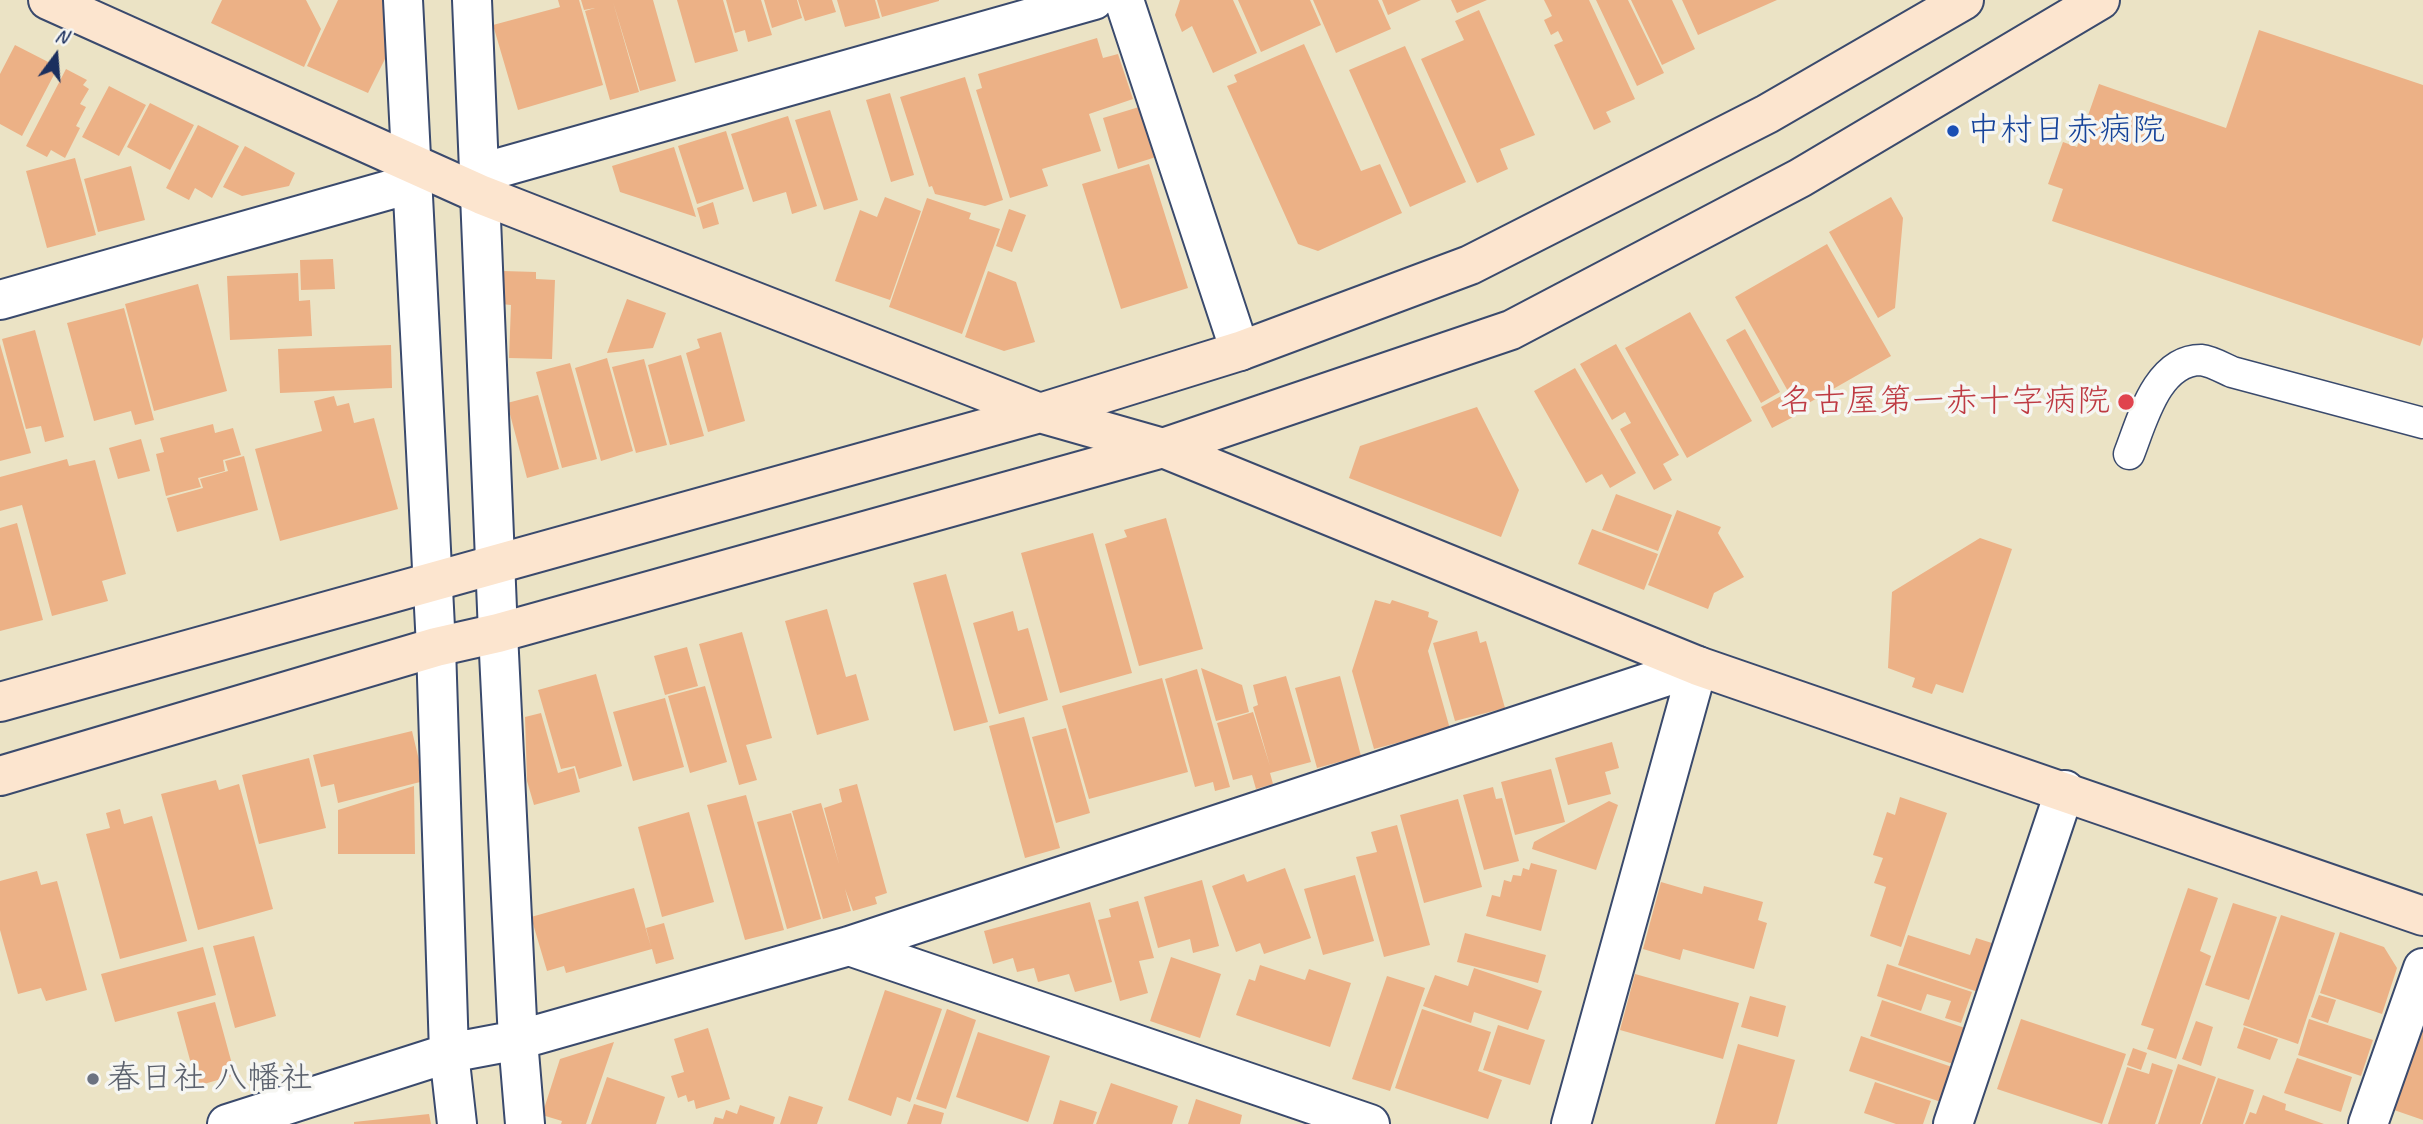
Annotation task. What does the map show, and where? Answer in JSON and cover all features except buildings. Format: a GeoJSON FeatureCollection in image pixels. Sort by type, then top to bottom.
{"type":"FeatureCollection","features":[{"type":"Feature","properties":{"kind":"street"},"geometry":{"type":"LineString","coordinates":[[48,0],[410,172],[481,184],[1040,413],[1163,448],[1698,666],[2065,790],[2423,916]]}},
{"type":"Feature","properties":{"kind":"street"},"geometry":{"type":"LineString","coordinates":[[403,0],[436,647],[449,1053],[457,1124]]}},
{"type":"Feature","properties":{"kind":"street"},"geometry":{"type":"LineString","coordinates":[[472,0],[498,633],[518,1040],[525,1124]]}},
{"type":"Feature","properties":{"kind":"street"},"geometry":{"type":"LineString","coordinates":[[481,184],[1094,0]]}},
{"type":"Feature","properties":{"kind":"street"},"geometry":{"type":"LineString","coordinates":[[1124,0],[1240,351]]}},
{"type":"Feature","properties":{"kind":"street"},"geometry":{"type":"LineString","coordinates":[[0,702],[1040,413],[1240,351],[1470,265],[1767,114],[1964,0]]}},
{"type":"Feature","properties":{"kind":"street"},"geometry":{"type":"LineString","coordinates":[[0,776],[436,647],[498,633],[1163,448],[1511,330],[1800,178],[2101,0]]}},
{"type":"Feature","properties":{"kind":"street"},"geometry":{"type":"LineString","coordinates":[[0,300],[410,172]]}},
{"type":"Feature","properties":{"kind":"street"},"geometry":{"type":"LineString","coordinates":[[227,1124],[449,1053],[518,1040],[849,946],[1698,666]]}},
{"type":"Feature","properties":{"kind":"street"},"geometry":{"type":"LineString","coordinates":[[1571,1124],[1698,666]]}},
{"type":"Feature","properties":{"kind":"street"},"geometry":{"type":"LineString","coordinates":[[1952,1124],[2065,790]]}},
{"type":"Feature","properties":{"kind":"street"},"geometry":{"type":"LineString","coordinates":[[849,946],[1370,1124]]}},
{"type":"Feature","properties":{"kind":"street"},"geometry":{"type":"LineString","coordinates":[[2368,1124],[2423,968]]}},
{"type":"Feature","properties":{"kind":"lane"},"geometry":{"type":"LineString","coordinates":[[2129,454],[2153,398],[2175,366],[2202,360],[2232,372],[2423,423]]}},
{"type":"Feature","properties":{"kind":"place","name":"中村日赤病院"},"geometry":{"type":"Point","coordinates":[1953,131]}},
{"type":"Feature","properties":{"kind":"place","name":"名古屋第一赤十字病院"},"geometry":{"type":"Point","coordinates":[2126,402]}},
{"type":"Feature","properties":{"kind":"place","name":"春日社 八幡社"},"geometry":{"type":"Point","coordinates":[93,1079]}}]}
